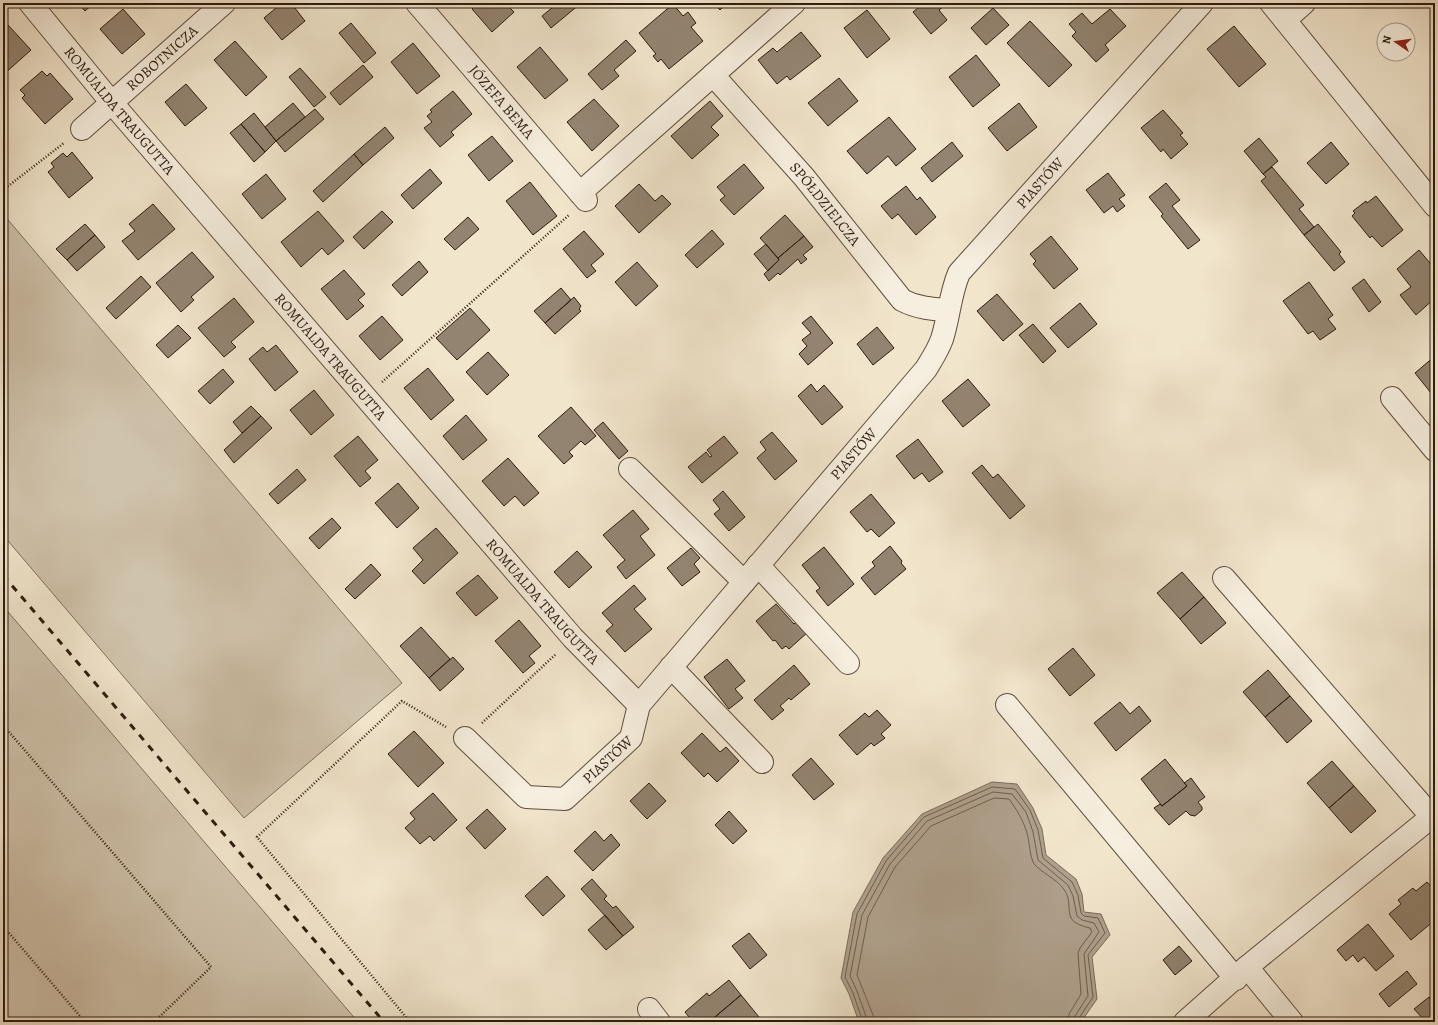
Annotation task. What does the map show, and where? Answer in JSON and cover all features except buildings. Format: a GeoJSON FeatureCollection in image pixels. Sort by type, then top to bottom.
{"type":"FeatureCollection","features":[{"type":"Feature","properties":{"kind":"street","name":"ROMUALDA TRAUGUTTA"},"geometry":{"type":"LineString","coordinates":[[30,3],[112,103],[573,638],[638,705]]}},
{"type":"Feature","properties":{"kind":"street","name":"ROBOTNICZA"},"geometry":{"type":"LineString","coordinates":[[82,129],[224,3]]}},
{"type":"Feature","properties":{"kind":"street","name":"JÓZEFA BEMA"},"geometry":{"type":"LineString","coordinates":[[417,3],[583,197]]}},
{"type":"Feature","properties":{"kind":"street"},"geometry":{"type":"LineString","coordinates":[[583,197],[713,75],[794,3]]}},
{"type":"Feature","properties":{"kind":"street","name":"PIASTÓW"},"geometry":{"type":"LineString","coordinates":[[465,738],[526,797],[565,799],[631,738],[638,705],[926,369],[942,339],[953,286],[958,273],[1202,3]]}},
{"type":"Feature","properties":{"kind":"street"},"geometry":{"type":"LineString","coordinates":[[1271,3],[1435,206]]}},
{"type":"Feature","properties":{"kind":"street"},"geometry":{"type":"LineString","coordinates":[[1285,20],[1304,3]]}},
{"type":"Feature","properties":{"kind":"street","name":"SPÓŁDZIELCZA"},"geometry":{"type":"LineString","coordinates":[[713,75],[804,177],[902,300],[909,304],[926,308],[948,310]]}},
{"type":"Feature","properties":{"kind":"street"},"geometry":{"type":"LineString","coordinates":[[1392,398],[1435,450]]}},
{"type":"Feature","properties":{"kind":"street"},"geometry":{"type":"LineString","coordinates":[[630,469],[744,582]]}},
{"type":"Feature","properties":{"kind":"street"},"geometry":{"type":"LineString","coordinates":[[758,565],[848,663]]}},
{"type":"Feature","properties":{"kind":"street"},"geometry":{"type":"LineString","coordinates":[[1186,1022],[1241,973],[1434,816],[1224,578]]}},
{"type":"Feature","properties":{"kind":"street"},"geometry":{"type":"LineString","coordinates":[[671,667],[762,762]]}},
{"type":"Feature","properties":{"kind":"street"},"geometry":{"type":"LineString","coordinates":[[1007,705],[1241,973],[1292,1022]]}},
{"type":"Feature","properties":{"kind":"path"},"geometry":{"type":"LineString","coordinates":[[3,190],[82,129]]}},
{"type":"Feature","properties":{"kind":"path"},"geometry":{"type":"LineString","coordinates":[[366,396],[583,197]]}},
{"type":"Feature","properties":{"kind":"path"},"geometry":{"type":"LineString","coordinates":[[410,1022],[257,837],[402,701],[465,738],[573,638]]}},
{"type":"Feature","properties":{"kind":"path"},"geometry":{"type":"LineString","coordinates":[[3,725],[211,967],[154,1022]]}},
{"type":"Feature","properties":{"kind":"path"},"geometry":{"type":"LineString","coordinates":[[3,926],[85,1022]]}},
{"type":"Feature","properties":{"kind":"shaded area"},"geometry":{"type":"Polygon","coordinates":[[[3,214],[402,683],[244,818],[3,535],[3,214]]]}},
{"type":"Feature","properties":{"kind":"shaded area"},"geometry":{"type":"Polygon","coordinates":[[[3,606],[358,1022],[3,1022],[3,606]]]}},
{"type":"Feature","properties":{"kind":"water"},"geometry":{"type":"Polygon","coordinates":[[[992,782],[1017,784],[1033,808],[1042,829],[1046,855],[1076,879],[1082,894],[1084,912],[1101,914],[1110,935],[1092,957],[1097,999],[1081,1022],[859,1022],[849,994],[841,978],[853,912],[883,858],[922,814],[992,782]]]}},
{"type":"Feature","properties":{"kind":"railway"},"geometry":{"type":"LineString","coordinates":[[3,575],[384,1022]]}}]}
